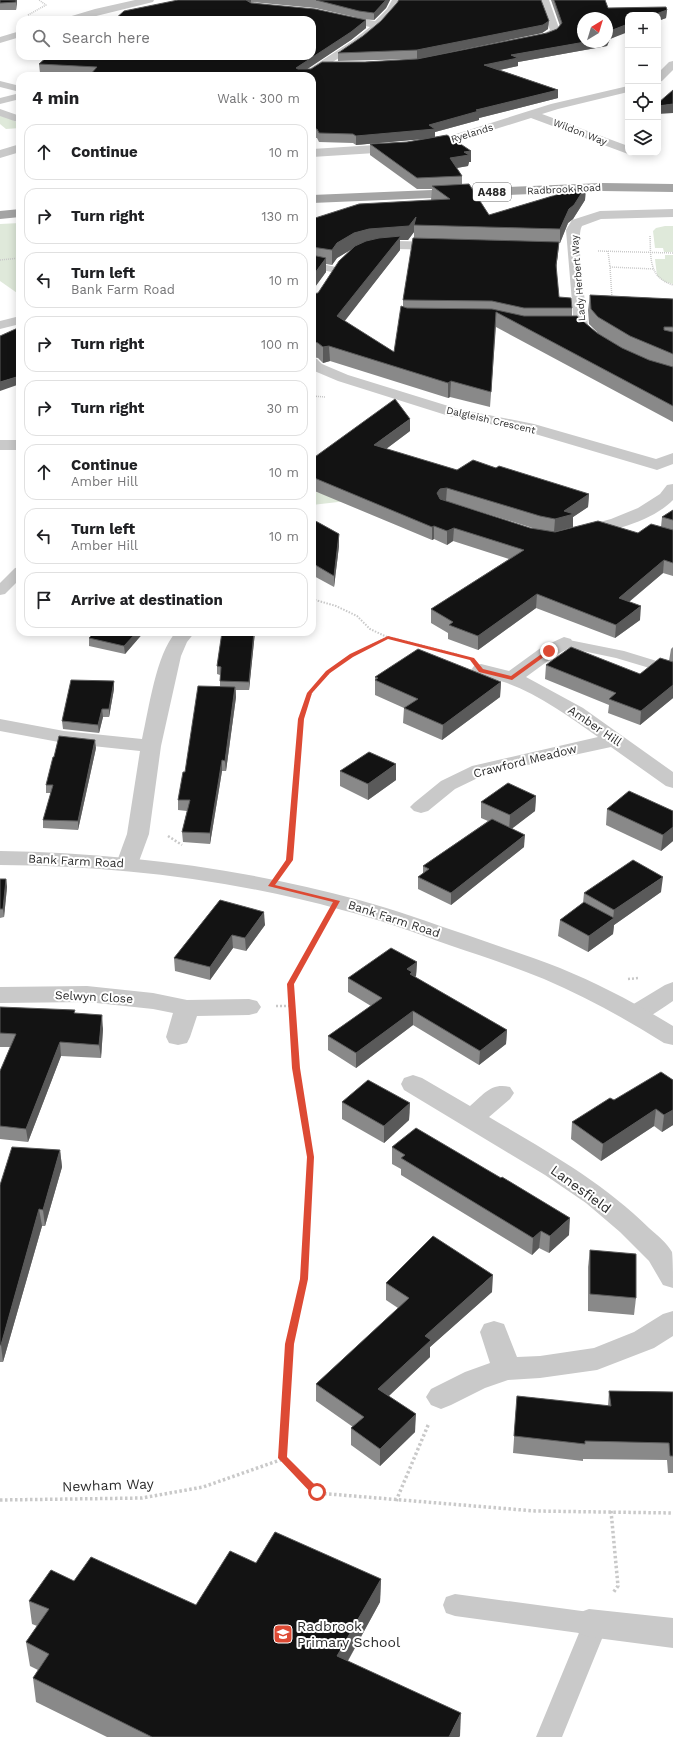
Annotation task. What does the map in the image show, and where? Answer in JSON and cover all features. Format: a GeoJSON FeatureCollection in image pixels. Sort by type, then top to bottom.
{"type":"FeatureCollection","features":[{"type":"Feature","properties":{"kind":"main road","name":"Radbrook Road"},"geometry":{"type":"LineString","coordinates":[[316,199],[602,187],[673,188]]}},
{"type":"Feature","properties":{"kind":"main road"},"geometry":{"type":"LineString","coordinates":[[0,215],[16,214]]}},
{"type":"Feature","properties":{"kind":"street"},"geometry":{"type":"LineString","coordinates":[[82,16],[149,0]]}},
{"type":"Feature","properties":{"kind":"street"},"geometry":{"type":"LineString","coordinates":[[307,72],[320,60],[335,57],[378,25],[391,11],[397,0]]}},
{"type":"Feature","properties":{"kind":"street"},"geometry":{"type":"LineString","coordinates":[[518,42],[546,37],[555,31],[544,0]]}},
{"type":"Feature","properties":{"kind":"street"},"geometry":{"type":"LineString","coordinates":[[328,15],[378,25]]}},
{"type":"Feature","properties":{"kind":"street"},"geometry":{"type":"LineString","coordinates":[[0,40],[16,35]]}},
{"type":"Feature","properties":{"kind":"street"},"geometry":{"type":"LineString","coordinates":[[320,60],[342,66]]}},
{"type":"Feature","properties":{"kind":"street"},"geometry":{"type":"LineString","coordinates":[[661,82],[673,64]]}},
{"type":"Feature","properties":{"kind":"street"},"geometry":{"type":"LineString","coordinates":[[0,84],[16,88]]}},
{"type":"Feature","properties":{"kind":"street","name":"Ryelands"},"geometry":{"type":"LineString","coordinates":[[316,153],[407,147],[442,142],[555,106],[625,90]]}},
{"type":"Feature","properties":{"kind":"street"},"geometry":{"type":"LineString","coordinates":[[0,102],[16,97]]}},
{"type":"Feature","properties":{"kind":"street"},"geometry":{"type":"LineString","coordinates":[[0,112],[16,118]]}},
{"type":"Feature","properties":{"kind":"street","name":"Wildon Way"},"geometry":{"type":"LineString","coordinates":[[532,114],[625,150]]}},
{"type":"Feature","properties":{"kind":"street"},"geometry":{"type":"LineString","coordinates":[[0,154],[16,149]]}},
{"type":"Feature","properties":{"kind":"street","name":"Lady Herbert Way"},"geometry":{"type":"LineString","coordinates":[[608,347],[574,326],[580,304],[574,250],[574,230],[577,223],[600,215],[673,213]]}},
{"type":"Feature","properties":{"kind":"street"},"geometry":{"type":"LineString","coordinates":[[356,254],[373,248],[396,245],[450,246]]}},
{"type":"Feature","properties":{"kind":"street"},"geometry":{"type":"LineString","coordinates":[[558,248],[574,250]]}},
{"type":"Feature","properties":{"kind":"street"},"geometry":{"type":"LineString","coordinates":[[329,282],[341,266]]}},
{"type":"Feature","properties":{"kind":"street"},"geometry":{"type":"LineString","coordinates":[[580,304],[612,305]]}},
{"type":"Feature","properties":{"kind":"street"},"geometry":{"type":"LineString","coordinates":[[0,310],[10,323]]}},
{"type":"Feature","properties":{"kind":"street","name":"Dalgleish Crescent"},"geometry":{"type":"LineString","coordinates":[[316,365],[343,378],[455,413],[528,427],[657,465]]}},
{"type":"Feature","properties":{"kind":"street"},"geometry":{"type":"LineString","coordinates":[[0,445],[16,445]]}},
{"type":"Feature","properties":{"kind":"street"},"geometry":{"type":"LineString","coordinates":[[673,458],[657,465],[668,477],[673,486]]}},
{"type":"Feature","properties":{"kind":"street"},"geometry":{"type":"LineString","coordinates":[[565,537],[613,523],[651,508],[668,497],[673,489]]}},
{"type":"Feature","properties":{"kind":"street"},"geometry":{"type":"LineString","coordinates":[[127,864],[138,834],[151,746],[171,656],[182,636]]}},
{"type":"Feature","properties":{"kind":"street"},"geometry":{"type":"LineString","coordinates":[[512,678],[549,651],[564,643]]}},
{"type":"Feature","properties":{"kind":"street","name":"Amber Hill"},"geometry":{"type":"LineString","coordinates":[[481,670],[512,678],[544,693],[576,712],[673,782]]}},
{"type":"Feature","properties":{"kind":"street"},"geometry":{"type":"LineString","coordinates":[[0,726],[64,737],[151,746]]}},
{"type":"Feature","properties":{"kind":"street","name":"Crawford Meadow"},"geometry":{"type":"LineString","coordinates":[[421,807],[448,785],[479,770],[550,753],[615,740]]}},
{"type":"Feature","properties":{"kind":"street","name":"Bank Farm Road"},"geometry":{"type":"LineString","coordinates":[[0,858],[127,864],[198,873],[271,886],[337,901],[408,922],[560,977],[635,1014],[673,1037]]}},
{"type":"Feature","properties":{"kind":"street"},"geometry":{"type":"LineString","coordinates":[[635,1014],[673,990]]}},
{"type":"Feature","properties":{"kind":"street","name":"Selwyn Close"},"geometry":{"type":"LineString","coordinates":[[0,995],[87,994],[153,1001],[187,1008],[249,1007]]}},
{"type":"Feature","properties":{"kind":"street"},"geometry":{"type":"LineString","coordinates":[[178,1038],[187,1008]]}},
{"type":"Feature","properties":{"kind":"street","name":"Lanesfield"},"geometry":{"type":"LineString","coordinates":[[413,1084],[554,1168],[595,1196],[630,1225],[659,1254],[673,1278]]}},
{"type":"Feature","properties":{"kind":"street"},"geometry":{"type":"LineString","coordinates":[[472,1118],[501,1093]]}},
{"type":"Feature","properties":{"kind":"street"},"geometry":{"type":"LineString","coordinates":[[441,1397],[475,1380],[507,1369],[540,1367],[597,1359],[644,1340],[673,1322]]}},
{"type":"Feature","properties":{"kind":"street"},"geometry":{"type":"LineString","coordinates":[[494,1332],[507,1369]]}},
{"type":"Feature","properties":{"kind":"street"},"geometry":{"type":"LineString","coordinates":[[592,1624],[673,1633]]}},
{"type":"Feature","properties":{"kind":"lane"},"geometry":{"type":"LineString","coordinates":[[316,264],[341,266]]}},
{"type":"Feature","properties":{"kind":"lane"},"geometry":{"type":"LineString","coordinates":[[0,590],[16,575]]}},
{"type":"Feature","properties":{"kind":"lane"},"geometry":{"type":"LineString","coordinates":[[564,643],[619,654],[673,671]]}},
{"type":"Feature","properties":{"kind":"lane"},"geometry":{"type":"LineString","coordinates":[[455,1605],[592,1624],[549,1737]]}},
{"type":"Feature","properties":{"kind":"path"},"geometry":{"type":"LineString","coordinates":[[650,230],[655,276],[660,281],[673,285]]}},
{"type":"Feature","properties":{"kind":"path"},"geometry":{"type":"LineString","coordinates":[[574,250],[673,253]]}},
{"type":"Feature","properties":{"kind":"path"},"geometry":{"type":"LineString","coordinates":[[608,251],[612,305]]}},
{"type":"Feature","properties":{"kind":"path"},"geometry":{"type":"LineString","coordinates":[[0,260],[16,258]]}},
{"type":"Feature","properties":{"kind":"path"},"geometry":{"type":"LineString","coordinates":[[610,267],[654,269]]}},
{"type":"Feature","properties":{"kind":"path"},"geometry":{"type":"LineString","coordinates":[[316,600],[336,606],[357,616],[370,629],[388,638],[472,659],[481,670]]}},
{"type":"Feature","properties":{"kind":"path"},"geometry":{"type":"LineString","coordinates":[[271,886],[289,860],[301,719],[310,693],[328,672],[352,656],[388,638]]}},
{"type":"Feature","properties":{"kind":"path"},"geometry":{"type":"LineString","coordinates":[[337,901],[291,984],[296,1068],[310,1157],[304,1279],[290,1344],[283,1458],[317,1492],[396,1501],[535,1512],[611,1511],[673,1513]]}},
{"type":"Feature","properties":{"kind":"path"},"geometry":{"type":"LineString","coordinates":[[396,1501],[441,1397]]}},
{"type":"Feature","properties":{"kind":"path","name":"Newham Way"},"geometry":{"type":"LineString","coordinates":[[0,1500],[142,1498],[204,1488],[283,1458]]}},
{"type":"Feature","properties":{"kind":"path"},"geometry":{"type":"LineString","coordinates":[[592,1624],[618,1586],[611,1511]]}},
{"type":"Feature","properties":{"kind":"green space"},"geometry":{"type":"Polygon","coordinates":[[[0,113],[16,122],[16,128],[6,129],[0,124],[0,113]]]}},
{"type":"Feature","properties":{"kind":"green space"},"geometry":{"type":"Polygon","coordinates":[[[16,223],[16,292],[0,281],[0,224],[16,223]]]}},
{"type":"Feature","properties":{"kind":"green space"},"geometry":{"type":"Polygon","coordinates":[[[673,226],[673,252],[664,252],[663,248],[655,248],[653,231],[656,228],[673,226]]]}},
{"type":"Feature","properties":{"kind":"green space"},"geometry":{"type":"Polygon","coordinates":[[[665,255],[673,255],[673,284],[665,282],[657,276],[655,259],[665,259],[665,255]]]}},
{"type":"Feature","properties":{"kind":"green space"},"geometry":{"type":"Polygon","coordinates":[[[316,492],[382,497],[316,505],[316,492]]]}},
{"type":"Feature","properties":{"kind":"building"},"geometry":{"type":"Polygon","coordinates":[[[0,0],[16,0],[16,2],[0,3],[0,0]]]}},
{"type":"Feature","properties":{"kind":"building"},"geometry":{"type":"Polygon","coordinates":[[[178,0],[246,0],[251,3],[315,9],[366,20],[351,32],[316,55],[316,16],[118,16],[124,11],[178,0]]]}},
{"type":"Feature","properties":{"kind":"building"},"geometry":{"type":"Polygon","coordinates":[[[316,0],[386,0],[374,13],[359,11],[316,0]]]}},
{"type":"Feature","properties":{"kind":"building"},"geometry":{"type":"Polygon","coordinates":[[[399,0],[541,0],[549,21],[543,25],[417,50],[338,53],[363,36],[381,21],[399,0]]]}},
{"type":"Feature","properties":{"kind":"building"},"geometry":{"type":"Polygon","coordinates":[[[554,0],[605,0],[608,8],[666,7],[667,10],[661,12],[625,12],[625,25],[613,30],[613,12],[577,12],[577,43],[511,55],[518,58],[484,65],[558,90],[476,110],[479,111],[429,125],[435,129],[356,136],[353,134],[319,133],[316,129],[316,72],[93,72],[97,67],[39,64],[44,60],[308,60],[296,68],[311,69],[322,62],[365,62],[417,59],[547,33],[557,29],[562,23],[554,0]]]}},
{"type":"Feature","properties":{"kind":"building"},"geometry":{"type":"Polygon","coordinates":[[[673,90],[673,104],[661,106],[661,100],[673,90]]]}},
{"type":"Feature","properties":{"kind":"building"},"geometry":{"type":"Polygon","coordinates":[[[447,135],[471,151],[464,152],[469,155],[450,158],[462,176],[417,178],[370,144],[407,142],[447,135]]]}},
{"type":"Feature","properties":{"kind":"building"},"geometry":{"type":"Polygon","coordinates":[[[469,184],[489,215],[586,186],[574,205],[569,209],[560,229],[414,225],[416,217],[409,226],[369,229],[354,233],[337,243],[332,250],[316,248],[316,218],[359,204],[450,199],[432,186],[469,184]]]}},
{"type":"Feature","properties":{"kind":"building"},"geometry":{"type":"Polygon","coordinates":[[[401,236],[337,316],[394,352],[401,306],[407,308],[492,309],[524,316],[577,316],[597,333],[622,348],[649,360],[673,367],[673,406],[496,312],[491,392],[451,381],[448,383],[329,346],[323,347],[316,342],[316,293],[318,293],[339,261],[355,246],[366,241],[401,236]]]}},
{"type":"Feature","properties":{"kind":"building"},"geometry":{"type":"Polygon","coordinates":[[[413,238],[559,242],[556,265],[559,297],[571,298],[572,308],[524,308],[492,301],[403,300],[413,238]]]}},
{"type":"Feature","properties":{"kind":"building"},"geometry":{"type":"Polygon","coordinates":[[[316,256],[326,258],[316,272],[316,256]]]}},
{"type":"Feature","properties":{"kind":"building"},"geometry":{"type":"Polygon","coordinates":[[[590,295],[673,299],[673,327],[664,327],[664,330],[673,332],[673,354],[630,336],[598,317],[591,309],[590,295]]]}},
{"type":"Feature","properties":{"kind":"building"},"geometry":{"type":"Polygon","coordinates":[[[16,329],[16,377],[0,382],[0,336],[16,329]]]}},
{"type":"Feature","properties":{"kind":"building"},"geometry":{"type":"Polygon","coordinates":[[[395,399],[410,419],[374,445],[457,470],[473,460],[496,468],[499,466],[589,494],[564,511],[574,514],[555,519],[540,516],[447,488],[440,489],[437,493],[440,499],[530,528],[555,532],[598,521],[638,533],[651,524],[673,530],[673,563],[664,560],[619,598],[641,606],[616,625],[537,594],[478,636],[449,625],[453,622],[431,609],[524,550],[454,528],[447,531],[434,526],[432,527],[316,479],[316,456],[395,399]]]}},
{"type":"Feature","properties":{"kind":"building"},"geometry":{"type":"Polygon","coordinates":[[[673,510],[673,520],[662,517],[673,510]]]}},
{"type":"Feature","properties":{"kind":"building"},"geometry":{"type":"Polygon","coordinates":[[[316,521],[339,534],[334,576],[316,565],[316,521]]]}},
{"type":"Feature","properties":{"kind":"building"},"geometry":{"type":"Polygon","coordinates":[[[91,636],[133,636],[124,646],[89,638],[91,636]]]}},
{"type":"Feature","properties":{"kind":"building"},"geometry":{"type":"Polygon","coordinates":[[[221,636],[254,636],[249,682],[220,681],[221,667],[217,666],[221,636]]]}},
{"type":"Feature","properties":{"kind":"building"},"geometry":{"type":"Polygon","coordinates":[[[571,647],[640,674],[660,658],[673,662],[673,685],[641,711],[609,699],[616,693],[546,665],[571,647]]]}},
{"type":"Feature","properties":{"kind":"building"},"geometry":{"type":"Polygon","coordinates":[[[418,649],[501,682],[443,725],[404,708],[418,699],[375,680],[378,678],[375,677],[418,649]]]}},
{"type":"Feature","properties":{"kind":"building"},"geometry":{"type":"Polygon","coordinates":[[[71,680],[114,681],[109,709],[102,709],[98,725],[62,721],[71,680]]]}},
{"type":"Feature","properties":{"kind":"building"},"geometry":{"type":"Polygon","coordinates":[[[198,686],[235,687],[225,761],[222,760],[210,833],[182,832],[190,800],[178,800],[183,772],[185,772],[198,686]]]}},
{"type":"Feature","properties":{"kind":"building"},"geometry":{"type":"Polygon","coordinates":[[[59,736],[95,740],[78,821],[43,820],[53,785],[46,785],[59,736]]]}},
{"type":"Feature","properties":{"kind":"building"},"geometry":{"type":"Polygon","coordinates":[[[369,752],[396,764],[368,784],[340,771],[369,752]]]}},
{"type":"Feature","properties":{"kind":"building"},"geometry":{"type":"Polygon","coordinates":[[[508,783],[536,796],[510,815],[481,802],[508,783]]]}},
{"type":"Feature","properties":{"kind":"building"},"geometry":{"type":"Polygon","coordinates":[[[629,791],[673,811],[673,827],[663,835],[607,809],[629,791]]]}},
{"type":"Feature","properties":{"kind":"building"},"geometry":{"type":"Polygon","coordinates":[[[492,819],[525,835],[451,893],[418,877],[429,869],[423,866],[492,819]]]}},
{"type":"Feature","properties":{"kind":"building"},"geometry":{"type":"Polygon","coordinates":[[[633,860],[663,877],[614,910],[584,893],[633,860]]]}},
{"type":"Feature","properties":{"kind":"building"},"geometry":{"type":"Polygon","coordinates":[[[0,879],[6,879],[3,909],[0,909],[0,879]]]}},
{"type":"Feature","properties":{"kind":"building"},"geometry":{"type":"Polygon","coordinates":[[[220,900],[264,912],[245,938],[232,935],[210,967],[174,958],[220,900]]]}},
{"type":"Feature","properties":{"kind":"building"},"geometry":{"type":"Polygon","coordinates":[[[584,902],[614,918],[589,936],[560,920],[584,902]]]}},
{"type":"Feature","properties":{"kind":"building"},"geometry":{"type":"Polygon","coordinates":[[[391,948],[417,962],[407,969],[412,972],[410,974],[507,1030],[480,1051],[413,1011],[356,1053],[328,1036],[382,998],[348,978],[391,948]]]}},
{"type":"Feature","properties":{"kind":"building"},"geometry":{"type":"Polygon","coordinates":[[[0,1007],[75,1010],[74,1013],[102,1015],[99,1045],[60,1042],[26,1129],[0,1126],[0,1071],[16,1034],[0,1033],[0,1007]]]}},
{"type":"Feature","properties":{"kind":"building"},"geometry":{"type":"Polygon","coordinates":[[[661,1072],[673,1080],[673,1110],[664,1115],[656,1109],[603,1144],[572,1122],[610,1098],[614,1100],[661,1072]]]}},
{"type":"Feature","properties":{"kind":"building"},"geometry":{"type":"Polygon","coordinates":[[[368,1080],[410,1103],[384,1126],[342,1102],[368,1080]]]}},
{"type":"Feature","properties":{"kind":"building"},"geometry":{"type":"Polygon","coordinates":[[[416,1128],[570,1218],[550,1236],[541,1231],[533,1238],[401,1158],[405,1155],[392,1147],[416,1128]]]}},
{"type":"Feature","properties":{"kind":"building"},"geometry":{"type":"Polygon","coordinates":[[[12,1147],[60,1150],[43,1210],[39,1209],[0,1345],[0,1185],[12,1147]]]}},
{"type":"Feature","properties":{"kind":"building"},"geometry":{"type":"Polygon","coordinates":[[[433,1236],[493,1275],[425,1336],[431,1340],[378,1389],[416,1414],[380,1449],[351,1428],[364,1417],[316,1384],[409,1298],[386,1283],[433,1236]]]}},
{"type":"Feature","properties":{"kind":"building"},"geometry":{"type":"Polygon","coordinates":[[[590,1250],[636,1254],[636,1298],[590,1294],[590,1250]]]}},
{"type":"Feature","properties":{"kind":"building"},"geometry":{"type":"Polygon","coordinates":[[[609,1391],[673,1392],[673,1456],[670,1456],[669,1443],[585,1441],[585,1444],[514,1436],[517,1396],[611,1406],[609,1391]]]}},
{"type":"Feature","properties":{"kind":"building"},"geometry":{"type":"Polygon","coordinates":[[[275,1532],[381,1579],[337,1656],[461,1713],[449,1737],[152,1737],[33,1678],[49,1654],[26,1642],[49,1609],[29,1601],[51,1570],[74,1581],[91,1557],[196,1605],[230,1551],[256,1563],[275,1532]]]}},
{"type":"Feature","properties":{"kind":"place","name":"Radbrook Primary School"},"geometry":{"type":"Point","coordinates":[283,1634]}},
{"type":"Feature","properties":{"kind":"route"},"geometry":{"type":"LineString","coordinates":[[317,1492],[283,1458],[290,1344],[304,1279],[310,1157],[296,1068],[291,984],[337,901],[271,886],[289,860],[301,719],[310,693],[328,672],[352,656],[388,638],[441,650],[472,659],[481,670],[512,678],[549,651]]}}]}
